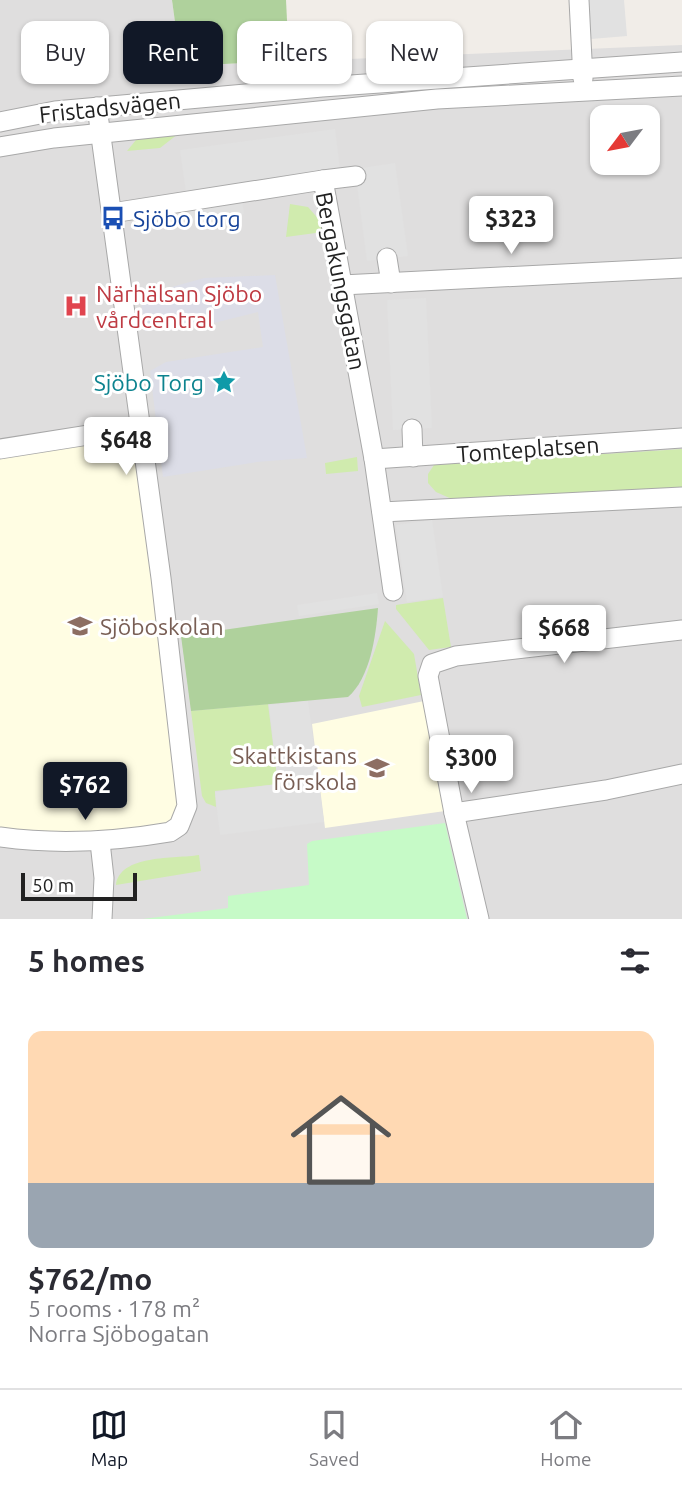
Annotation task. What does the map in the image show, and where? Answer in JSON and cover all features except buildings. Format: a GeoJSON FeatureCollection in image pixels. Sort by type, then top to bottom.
{"type":"FeatureCollection","features":[{"type":"Feature","properties":{"kind":"street"},"geometry":{"type":"LineString","coordinates":[[579,0],[583,92]]}},
{"type":"Feature","properties":{"kind":"street","name":"Fristadsvägen"},"geometry":{"type":"LineString","coordinates":[[0,122],[55,111],[322,87],[682,62]]}},
{"type":"Feature","properties":{"kind":"street","name":"Fristadsvägen"},"geometry":{"type":"LineString","coordinates":[[0,147],[101,133],[437,99],[682,86]]}},
{"type":"Feature","properties":{"kind":"street"},"geometry":{"type":"LineString","coordinates":[[0,837],[45,843],[100,842],[170,832],[183,819],[187,788],[97,107]]}},
{"type":"Feature","properties":{"kind":"street"},"geometry":{"type":"LineString","coordinates":[[323,180],[356,176]]}},
{"type":"Feature","properties":{"kind":"street","name":"Bergakungsgatan"},"geometry":{"type":"LineString","coordinates":[[112,213],[323,180],[374,459],[393,591]]}},
{"type":"Feature","properties":{"kind":"street"},"geometry":{"type":"LineString","coordinates":[[387,258],[402,288]]}},
{"type":"Feature","properties":{"kind":"street"},"geometry":{"type":"LineString","coordinates":[[342,285],[402,288],[682,268]]}},
{"type":"Feature","properties":{"kind":"street"},"geometry":{"type":"LineString","coordinates":[[0,449],[139,427]]}},
{"type":"Feature","properties":{"kind":"street"},"geometry":{"type":"LineString","coordinates":[[412,429],[413,457]]}},
{"type":"Feature","properties":{"kind":"street","name":"Tomteplatsen"},"geometry":{"type":"LineString","coordinates":[[374,459],[682,438]]}},
{"type":"Feature","properties":{"kind":"street"},"geometry":{"type":"LineString","coordinates":[[382,512],[682,497]]}},
{"type":"Feature","properties":{"kind":"street"},"geometry":{"type":"LineString","coordinates":[[479,919],[454,813],[428,676],[432,664],[456,656],[682,630]]}},
{"type":"Feature","properties":{"kind":"street"},"geometry":{"type":"LineString","coordinates":[[454,813],[606,790],[682,774]]}},
{"type":"Feature","properties":{"kind":"street"},"geometry":{"type":"LineString","coordinates":[[100,842],[104,877],[102,919]]}},
{"type":"Feature","properties":{"kind":"shaded area"},"geometry":{"type":"Polygon","coordinates":[[[0,0],[172,0],[175,21],[123,21],[123,84],[223,84],[223,64],[237,64],[237,84],[352,84],[352,59],[366,58],[366,84],[463,84],[463,54],[682,45],[682,919],[0,919],[0,827],[45,836],[0,450],[0,0]]]}},
{"type":"Feature","properties":{"kind":"shaded area"},"geometry":{"type":"Polygon","coordinates":[[[589,0],[624,0],[627,36],[591,39],[589,0]]]}},
{"type":"Feature","properties":{"kind":"shaded area"},"geometry":{"type":"Polygon","coordinates":[[[335,129],[340,170],[186,192],[180,150],[335,129]]]}},
{"type":"Feature","properties":{"kind":"shaded area"},"geometry":{"type":"Polygon","coordinates":[[[395,163],[408,256],[367,261],[355,169],[395,163]]]}},
{"type":"Feature","properties":{"kind":"shaded area"},"geometry":{"type":"Polygon","coordinates":[[[242,200],[244,214],[173,224],[171,210],[242,200]]]}},
{"type":"Feature","properties":{"kind":"shaded area","name":"Sjöbo Torg"},"geometry":{"type":"Polygon","coordinates":[[[275,275],[307,458],[257,462],[163,477],[150,371],[166,362],[263,347],[258,312],[210,324],[145,331],[140,296],[204,278],[275,275]]]}},
{"type":"Feature","properties":{"kind":"shaded area"},"geometry":{"type":"Polygon","coordinates":[[[426,298],[432,428],[393,430],[387,300],[426,298]]]}},
{"type":"Feature","properties":{"kind":"shaded area","name":"Sjöboskolan"},"geometry":{"type":"Polygon","coordinates":[[[134,429],[182,801],[168,825],[45,836],[0,827],[0,450],[134,429]]]}},
{"type":"Feature","properties":{"kind":"shaded area"},"geometry":{"type":"Polygon","coordinates":[[[432,520],[443,597],[407,602],[396,525],[432,520]]]}},
{"type":"Feature","properties":{"kind":"shaded area"},"geometry":{"type":"Polygon","coordinates":[[[377,593],[379,604],[299,616],[297,605],[377,593]]]}},
{"type":"Feature","properties":{"kind":"shaded area"},"geometry":{"type":"Polygon","coordinates":[[[308,701],[324,822],[220,835],[215,792],[278,784],[269,705],[308,701]]]}},
{"type":"Feature","properties":{"kind":"shaded area","name":"Skattkistans förskola"},"geometry":{"type":"Polygon","coordinates":[[[424,701],[445,811],[325,828],[312,724],[424,701]]]}},
{"type":"Feature","properties":{"kind":"green space"},"geometry":{"type":"Polygon","coordinates":[[[172,0],[286,0],[287,21],[237,21],[237,63],[223,64],[223,21],[175,21],[172,0]]]}},
{"type":"Feature","properties":{"kind":"green space"},"geometry":{"type":"Polygon","coordinates":[[[178,134],[160,148],[127,151],[136,140],[178,134]]]}},
{"type":"Feature","properties":{"kind":"green space"},"geometry":{"type":"Polygon","coordinates":[[[290,204],[308,207],[321,222],[323,232],[286,237],[290,204]]]}},
{"type":"Feature","properties":{"kind":"green space"},"geometry":{"type":"Polygon","coordinates":[[[682,449],[682,487],[454,500],[436,492],[428,483],[428,474],[434,465],[682,449]]]}},
{"type":"Feature","properties":{"kind":"green space"},"geometry":{"type":"Polygon","coordinates":[[[357,457],[358,471],[326,474],[325,463],[357,457]]]}},
{"type":"Feature","properties":{"kind":"green space"},"geometry":{"type":"Polygon","coordinates":[[[443,598],[451,647],[429,650],[396,609],[396,605],[443,598]]]}},
{"type":"Feature","properties":{"kind":"green space"},"geometry":{"type":"Polygon","coordinates":[[[378,608],[376,631],[367,668],[356,689],[348,697],[191,711],[181,636],[378,608]]]}},
{"type":"Feature","properties":{"kind":"green space"},"geometry":{"type":"Polygon","coordinates":[[[385,621],[414,654],[421,695],[362,707],[359,696],[385,621]]]}},
{"type":"Feature","properties":{"kind":"green space"},"geometry":{"type":"Polygon","coordinates":[[[268,704],[278,784],[215,791],[216,807],[206,803],[202,796],[191,711],[268,704]]]}},
{"type":"Feature","properties":{"kind":"green space"},"geometry":{"type":"Polygon","coordinates":[[[445,823],[467,919],[143,919],[228,908],[228,896],[309,885],[307,844],[312,841],[445,823]]]}},
{"type":"Feature","properties":{"kind":"green space"},"geometry":{"type":"Polygon","coordinates":[[[199,855],[201,871],[116,885],[127,868],[138,863],[199,855]]]}},
{"type":"Feature","properties":{"kind":"place","name":"Sjöbo torg"},"geometry":{"type":"Point","coordinates":[113,218]}},
{"type":"Feature","properties":{"kind":"place","name":"Närhälsan Sjöbo vårdcentral"},"geometry":{"type":"Point","coordinates":[76,306]}},
{"type":"Feature","properties":{"kind":"place","name":"Sjöbo Torg"},"geometry":{"type":"Point","coordinates":[224,382]}},
{"type":"Feature","properties":{"kind":"place","name":"Sjöboskolan"},"geometry":{"type":"Point","coordinates":[80,626]}},
{"type":"Feature","properties":{"kind":"place","name":"Skattkistans förskola"},"geometry":{"type":"Point","coordinates":[377,768]}}]}
